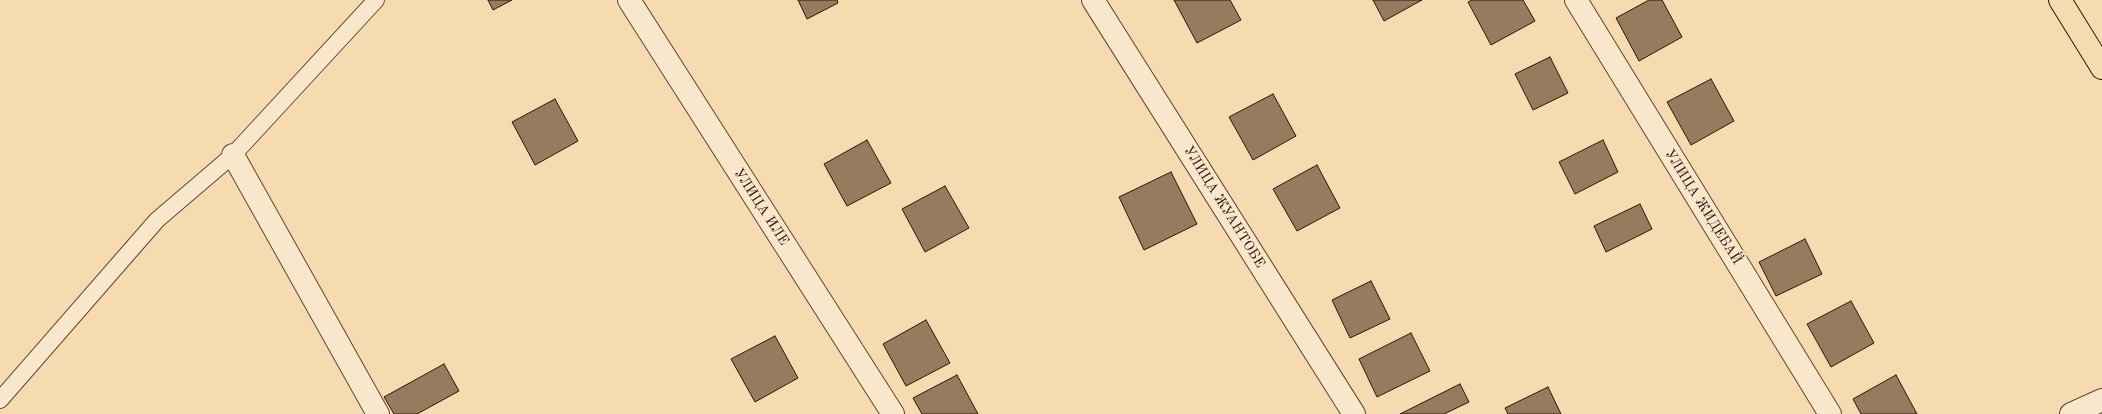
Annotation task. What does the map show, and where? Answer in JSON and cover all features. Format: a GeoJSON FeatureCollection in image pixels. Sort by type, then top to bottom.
{"type":"FeatureCollection","features":[{"type":"Feature","properties":{"kind":"main road"},"geometry":{"type":"LineString","coordinates":[[2060,0],[2102,68]]}},
{"type":"Feature","properties":{"kind":"street","name":"УЛИЦА ИЛЕ"},"geometry":{"type":"LineString","coordinates":[[629,0],[893,414]]}},
{"type":"Feature","properties":{"kind":"street","name":"УЛИЦА ЖУАНТОБЕ"},"geometry":{"type":"LineString","coordinates":[[1093,0],[1354,414]]}},
{"type":"Feature","properties":{"kind":"street","name":"УЛИЦА ЖИДЕБАЙ"},"geometry":{"type":"LineString","coordinates":[[1576,0],[1830,414]]}},
{"type":"Feature","properties":{"kind":"street"},"geometry":{"type":"LineString","coordinates":[[233,155],[378,414]]}},
{"type":"Feature","properties":{"kind":"street"},"geometry":{"type":"LineString","coordinates":[[2071,414],[2102,400]]}},
{"type":"Feature","properties":{"kind":"lane"},"geometry":{"type":"LineString","coordinates":[[0,400],[157,220],[233,155],[376,0]]}},
{"type":"Feature","properties":{"kind":"building"},"geometry":{"type":"Polygon","coordinates":[[[488,0],[512,0],[493,10],[488,0]]]}},
{"type":"Feature","properties":{"kind":"building"},"geometry":{"type":"Polygon","coordinates":[[[798,0],[837,0],[838,3],[807,19],[798,0]]]}},
{"type":"Feature","properties":{"kind":"building"},"geometry":{"type":"Polygon","coordinates":[[[1174,0],[1230,0],[1241,20],[1197,43],[1174,0]]]}},
{"type":"Feature","properties":{"kind":"building"},"geometry":{"type":"Polygon","coordinates":[[[1373,0],[1422,0],[1384,21],[1373,0]]]}},
{"type":"Feature","properties":{"kind":"building"},"geometry":{"type":"Polygon","coordinates":[[[1472,0],[1523,0],[1535,21],[1491,45],[1468,2],[1472,0]]]}},
{"type":"Feature","properties":{"kind":"building"},"geometry":{"type":"Polygon","coordinates":[[[1649,0],[1662,0],[1682,37],[1639,61],[1616,18],[1649,0]]]}},
{"type":"Feature","properties":{"kind":"building"},"geometry":{"type":"Polygon","coordinates":[[[1550,57],[1568,93],[1533,110],[1515,74],[1550,57]]]}},
{"type":"Feature","properties":{"kind":"building"},"geometry":{"type":"Polygon","coordinates":[[[1711,79],[1734,121],[1691,145],[1667,102],[1711,79]]]}},
{"type":"Feature","properties":{"kind":"building"},"geometry":{"type":"Polygon","coordinates":[[[1273,94],[1296,136],[1253,160],[1229,117],[1273,94]]]}},
{"type":"Feature","properties":{"kind":"building"},"geometry":{"type":"Polygon","coordinates":[[[555,99],[578,141],[535,165],[512,122],[555,99]]]}},
{"type":"Feature","properties":{"kind":"building"},"geometry":{"type":"Polygon","coordinates":[[[867,140],[891,183],[847,206],[824,164],[867,140]]]}},
{"type":"Feature","properties":{"kind":"building"},"geometry":{"type":"Polygon","coordinates":[[[1603,140],[1618,172],[1575,194],[1559,162],[1603,140]]]}},
{"type":"Feature","properties":{"kind":"building"},"geometry":{"type":"Polygon","coordinates":[[[1317,165],[1340,208],[1297,231],[1273,189],[1317,165]]]}},
{"type":"Feature","properties":{"kind":"building"},"geometry":{"type":"Polygon","coordinates":[[[1171,172],[1197,224],[1144,250],[1119,197],[1171,172]]]}},
{"type":"Feature","properties":{"kind":"building"},"geometry":{"type":"Polygon","coordinates":[[[945,186],[969,228],[925,252],[902,209],[945,186]]]}},
{"type":"Feature","properties":{"kind":"building"},"geometry":{"type":"Polygon","coordinates":[[[1640,204],[1652,229],[1606,252],[1594,226],[1640,204]]]}},
{"type":"Feature","properties":{"kind":"building"},"geometry":{"type":"Polygon","coordinates":[[[1805,239],[1822,274],[1776,296],[1759,262],[1805,239]]]}},
{"type":"Feature","properties":{"kind":"building"},"geometry":{"type":"Polygon","coordinates":[[[1371,281],[1390,319],[1350,338],[1332,300],[1371,281]]]}},
{"type":"Feature","properties":{"kind":"building"},"geometry":{"type":"Polygon","coordinates":[[[1851,301],[1874,343],[1831,367],[1807,324],[1851,301]]]}},
{"type":"Feature","properties":{"kind":"building"},"geometry":{"type":"Polygon","coordinates":[[[926,320],[950,363],[906,386],[883,344],[926,320]]]}},
{"type":"Feature","properties":{"kind":"building"},"geometry":{"type":"Polygon","coordinates":[[[1411,333],[1430,371],[1377,397],[1359,359],[1411,333]]]}},
{"type":"Feature","properties":{"kind":"building"},"geometry":{"type":"Polygon","coordinates":[[[775,336],[798,378],[755,402],[731,359],[775,336]]]}},
{"type":"Feature","properties":{"kind":"building"},"geometry":{"type":"Polygon","coordinates":[[[444,364],[459,391],[417,414],[394,414],[384,397],[444,364]]]}},
{"type":"Feature","properties":{"kind":"building"},"geometry":{"type":"Polygon","coordinates":[[[957,375],[978,414],[922,414],[913,398],[957,375]]]}},
{"type":"Feature","properties":{"kind":"building"},"geometry":{"type":"Polygon","coordinates":[[[1896,375],[1917,414],[1861,414],[1853,399],[1896,375]]]}},
{"type":"Feature","properties":{"kind":"building"},"geometry":{"type":"Polygon","coordinates":[[[1460,384],[1469,402],[1444,414],[1400,414],[1460,384]]]}},
{"type":"Feature","properties":{"kind":"building"},"geometry":{"type":"Polygon","coordinates":[[[1548,387],[1561,414],[1508,414],[1505,408],[1548,387]]]}}]}
